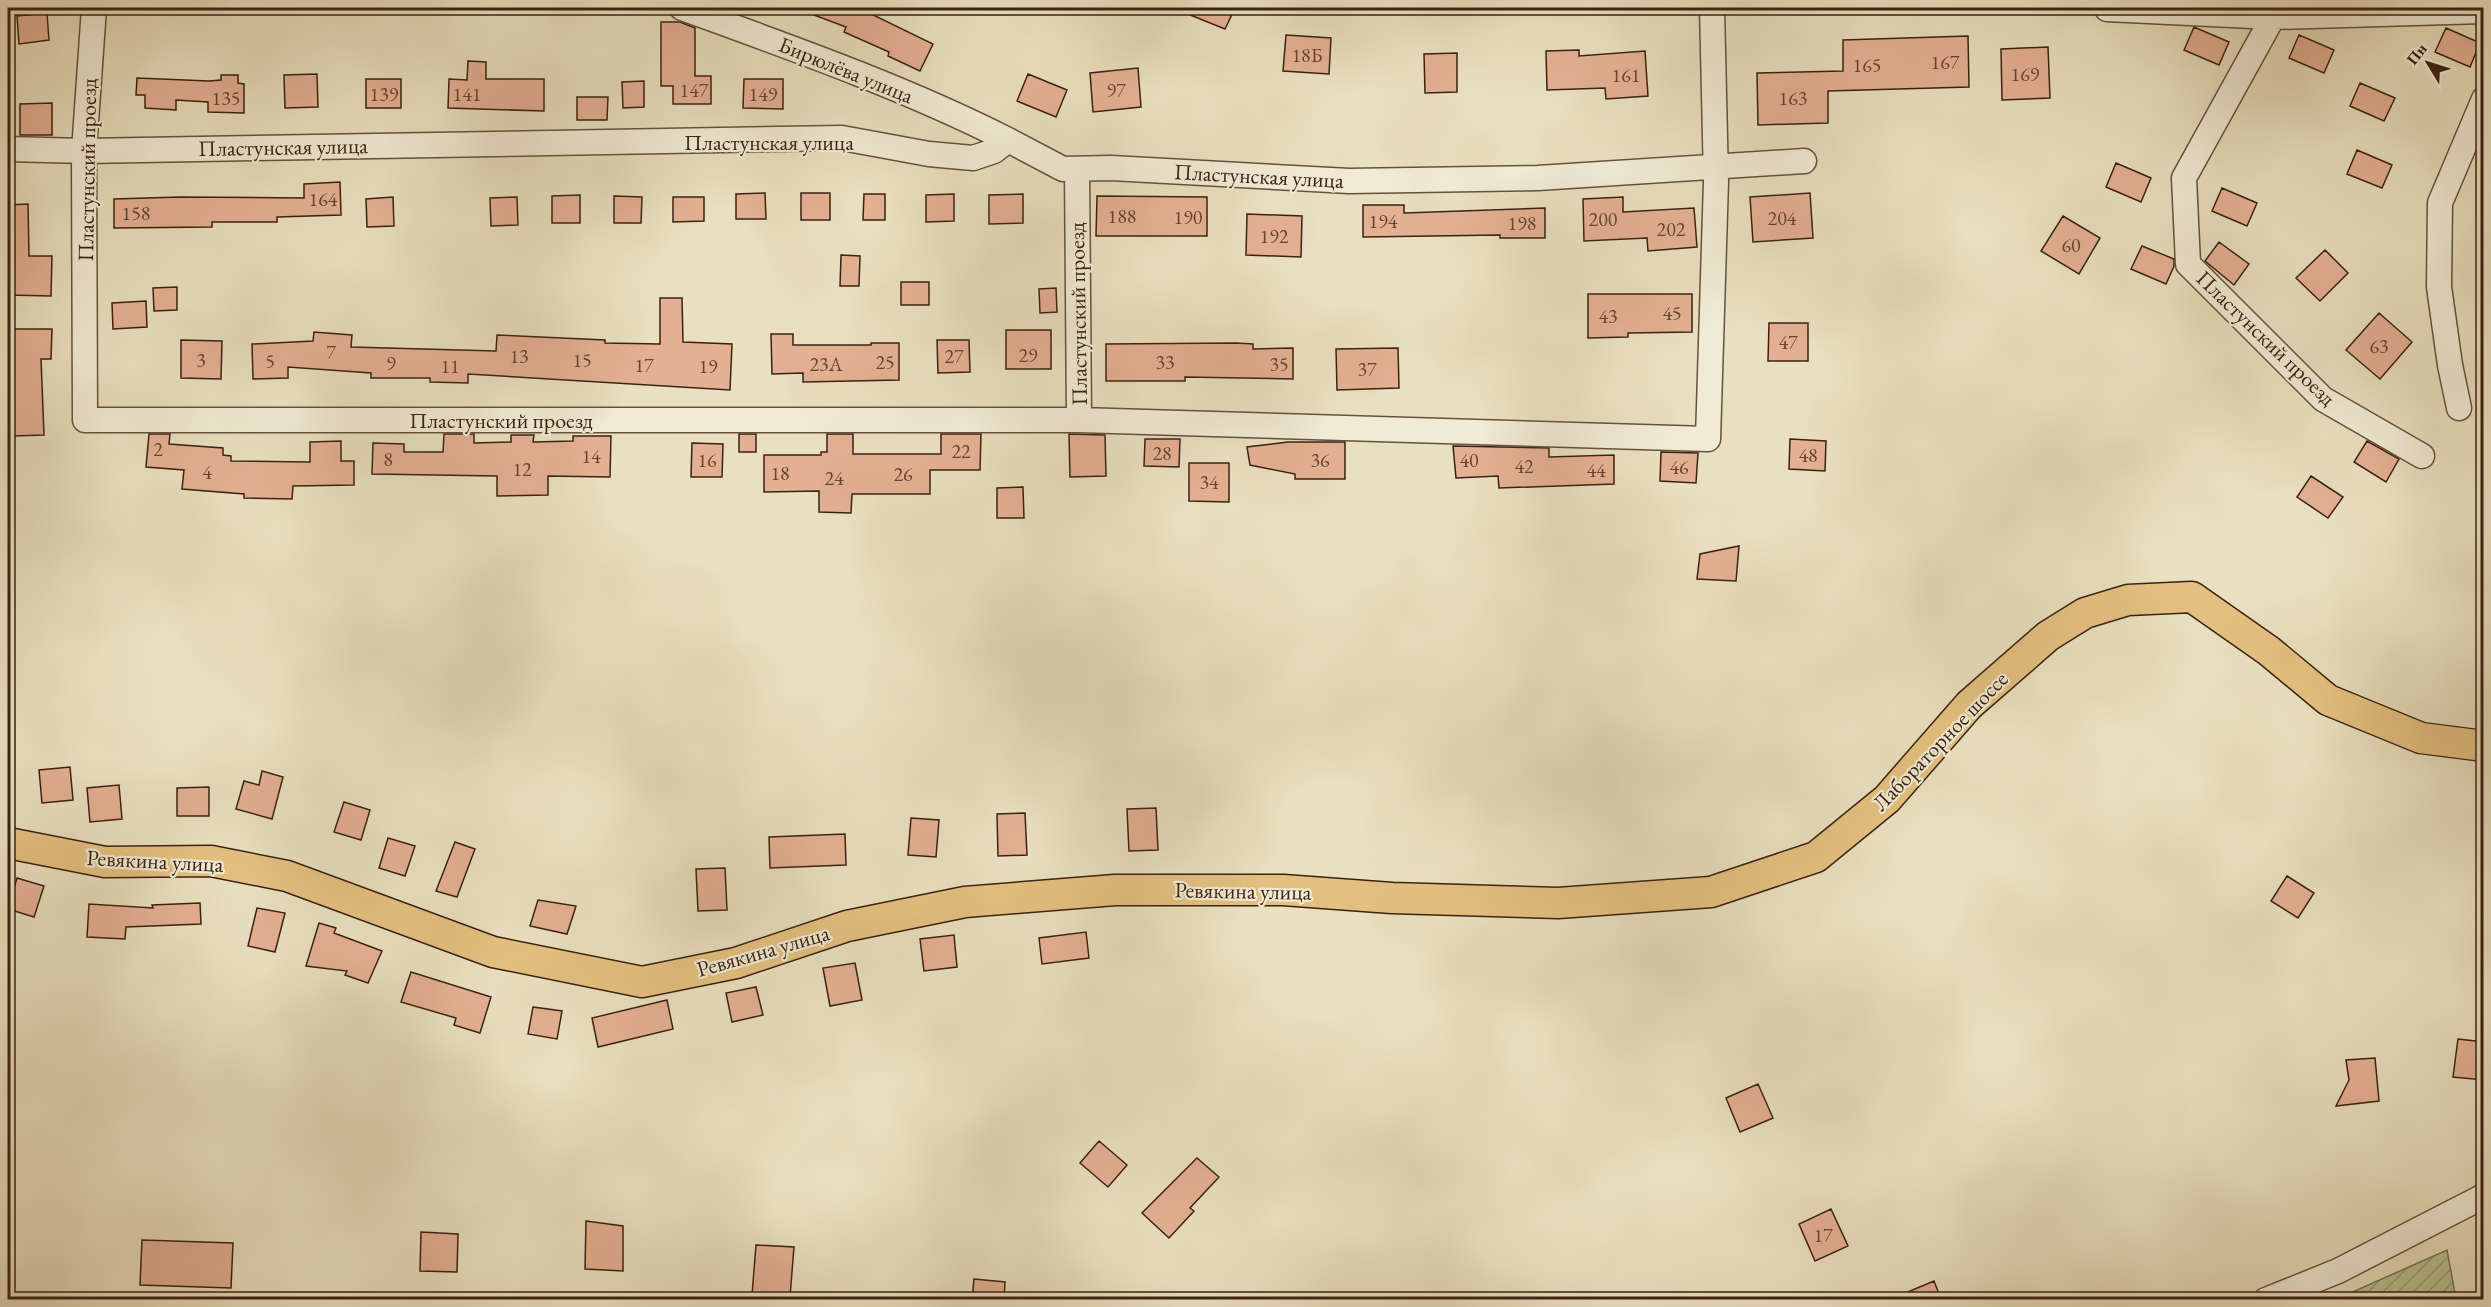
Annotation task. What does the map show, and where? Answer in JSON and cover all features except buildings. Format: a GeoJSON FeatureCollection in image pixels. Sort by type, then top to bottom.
{"type":"FeatureCollection","features":[{"type":"Feature","properties":{"kind":"main road","name":"Лабораторное шоссе"},"geometry":{"type":"LineString","coordinates":[[1392,898],[1558,903],[1711,892],[1816,857],[1887,799],[1970,705],[2048,636],[2085,613],[2128,600],[2192,597],[2270,651],[2328,700],[2421,738],[2484,746]]}},
{"type":"Feature","properties":{"kind":"main road","name":"Ревякина улица"},"geometry":{"type":"LineString","coordinates":[[8,843],[105,862],[211,861],[287,876],[493,952],[642,982],[736,963],[847,926],[965,902],[1115,890],[1283,890],[1392,898]]}},
{"type":"Feature","properties":{"kind":"street","name":"Пластунский проезд"},"geometry":{"type":"LineString","coordinates":[[93,8],[84,151],[85,420],[1079,420],[1077,169]]}},
{"type":"Feature","properties":{"kind":"street","name":"Бирюлёва улица"},"geometry":{"type":"LineString","coordinates":[[682,8],[846,68],[1008,140]]}},
{"type":"Feature","properties":{"kind":"street"},"geometry":{"type":"LineString","coordinates":[[1079,420],[1708,439],[1715,166],[1712,8]]}},
{"type":"Feature","properties":{"kind":"street"},"geometry":{"type":"LineString","coordinates":[[2107,8],[2273,17],[2383,11],[2484,11]]}},
{"type":"Feature","properties":{"kind":"street","name":"Пластунский проезд"},"geometry":{"type":"LineString","coordinates":[[2273,17],[2184,178],[2188,264],[2323,399],[2422,456]]}},
{"type":"Feature","properties":{"kind":"street"},"geometry":{"type":"LineString","coordinates":[[2459,408],[2450,365],[2439,287],[2440,203],[2484,99]]}},
{"type":"Feature","properties":{"kind":"street","name":"Пластунская улица"},"geometry":{"type":"LineString","coordinates":[[8,149],[84,151],[842,138],[929,154],[973,158],[994,152],[1008,140],[1063,169],[1111,168],[1349,181],[1538,178],[1804,160]]}},
{"type":"Feature","properties":{"kind":"street"},"geometry":{"type":"LineString","coordinates":[[2266,1299],[2338,1271],[2484,1197]]}},
{"type":"Feature","properties":{"kind":"green space"},"geometry":{"type":"Polygon","coordinates":[[[2447,1250],[2456,1299],[2337,1299],[2447,1250]]]}}]}
